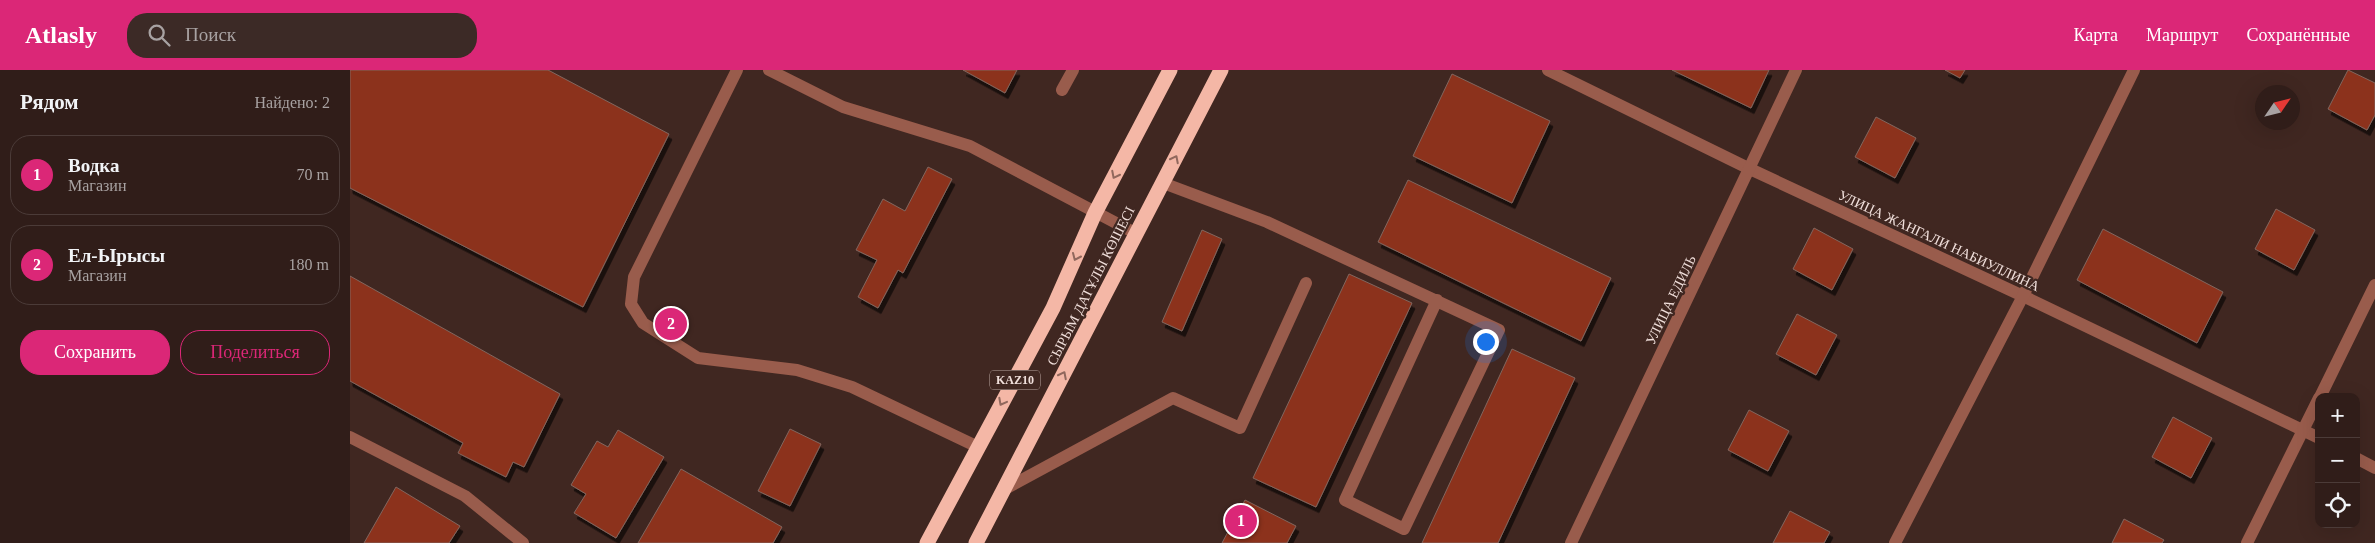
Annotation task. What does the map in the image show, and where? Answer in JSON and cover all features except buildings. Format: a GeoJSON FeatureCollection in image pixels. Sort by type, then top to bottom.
{"type":"FeatureCollection","features":[{"type":"Feature","properties":{"kind":"highway","name":"СЫРЫМ ДАТҰЛЫ КӨШЕСІ"},"geometry":{"type":"LineString","coordinates":[[927,543],[1053,308],[1096,213],[1170,70]]}},
{"type":"Feature","properties":{"kind":"highway","name":"СЫРЫМ ДАТҰЛЫ КӨШЕСІ"},"geometry":{"type":"LineString","coordinates":[[976,543],[1221,70]]}},
{"type":"Feature","properties":{"kind":"street"},"geometry":{"type":"LineString","coordinates":[[737,70],[634,277],[631,304],[639,317],[643,323],[698,358],[797,370],[852,387],[978,447]]}},
{"type":"Feature","properties":{"kind":"street"},"geometry":{"type":"LineString","coordinates":[[769,70],[843,107],[970,146],[1136,234]]}},
{"type":"Feature","properties":{"kind":"street"},"geometry":{"type":"LineString","coordinates":[[1062,90],[1073,70]]}},
{"type":"Feature","properties":{"kind":"street","name":"УЛИЦА ЖАНГАЛИ НАБИУЛЛИНА"},"geometry":{"type":"LineString","coordinates":[[1548,70],[1750,169],[2023,296],[2315,436]]}},
{"type":"Feature","properties":{"kind":"street","name":"УЛИЦА ЕДИЛЬ"},"geometry":{"type":"LineString","coordinates":[[1571,543],[1796,70]]}},
{"type":"Feature","properties":{"kind":"street"},"geometry":{"type":"LineString","coordinates":[[1895,543],[2023,296],[2134,70]]}},
{"type":"Feature","properties":{"kind":"street"},"geometry":{"type":"LineString","coordinates":[[1163,183],[1267,222],[1437,300],[1499,330],[1404,529],[1345,500],[1437,300]]}},
{"type":"Feature","properties":{"kind":"street"},"geometry":{"type":"LineString","coordinates":[[1005,488],[1173,398],[1240,428],[1306,284]]}},
{"type":"Feature","properties":{"kind":"street"},"geometry":{"type":"LineString","coordinates":[[2321,393],[2375,285]]}},
{"type":"Feature","properties":{"kind":"street"},"geometry":{"type":"LineString","coordinates":[[2248,543],[2315,406]]}},
{"type":"Feature","properties":{"kind":"street"},"geometry":{"type":"LineString","coordinates":[[350,437],[465,496],[523,543]]}},
{"type":"Feature","properties":{"kind":"street"},"geometry":{"type":"LineString","coordinates":[[2360,460],[2375,468]]}},
{"type":"Feature","properties":{"kind":"place","name":"Ел-Ырысы"},"geometry":{"type":"Point","coordinates":[671,324]}},
{"type":"Feature","properties":{"kind":"place","name":"Водка"},"geometry":{"type":"Point","coordinates":[1241,521]}}]}
